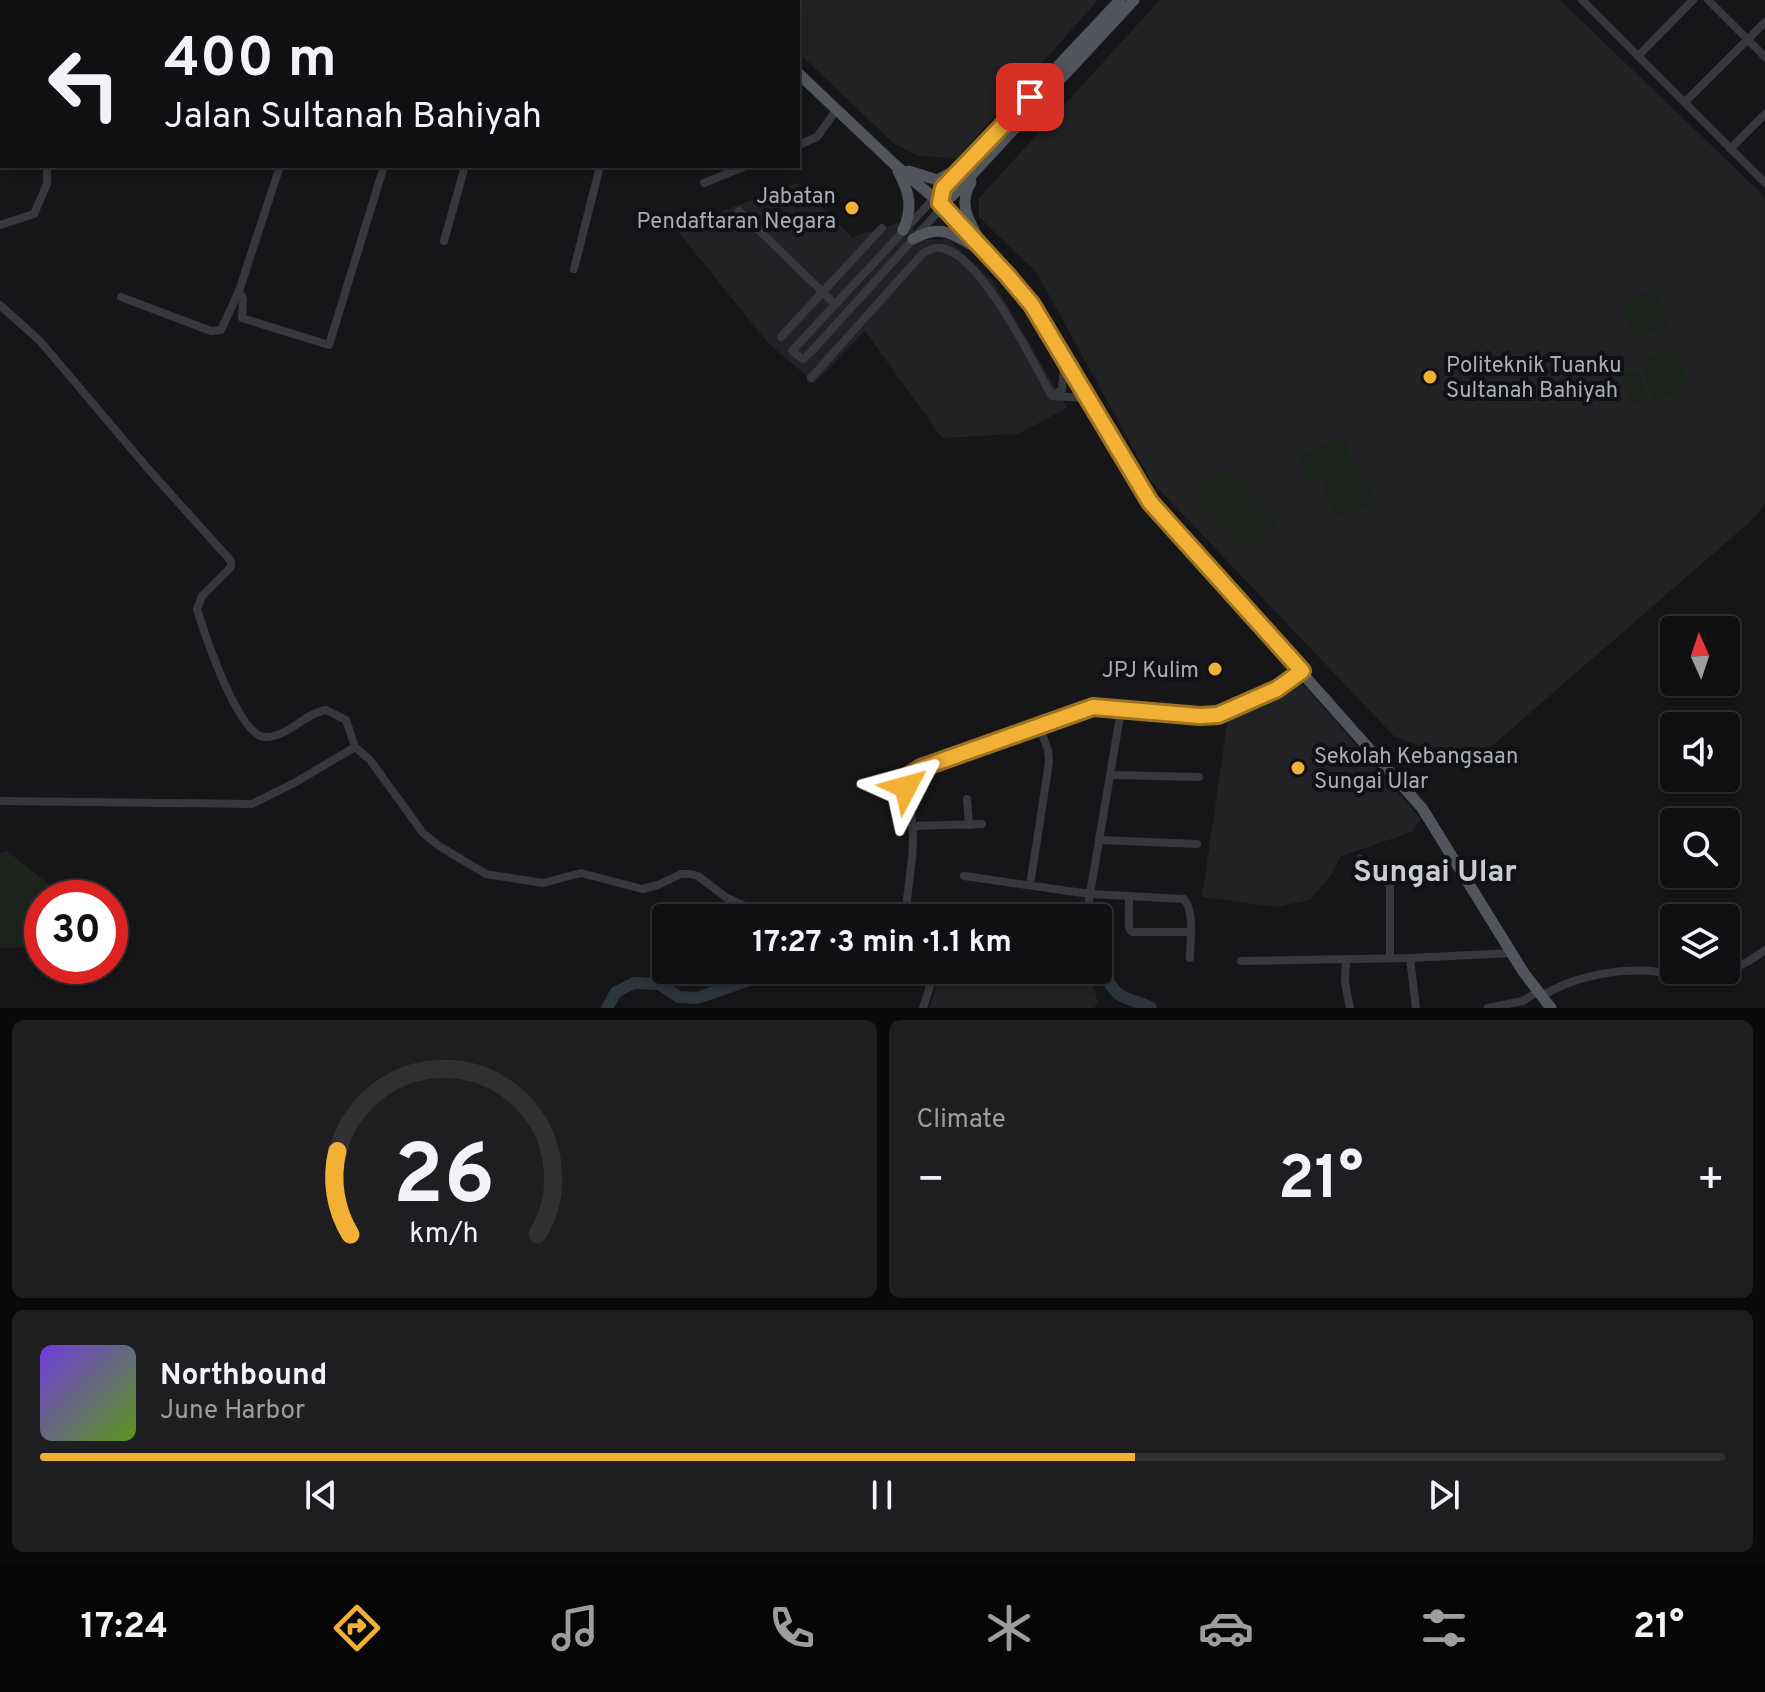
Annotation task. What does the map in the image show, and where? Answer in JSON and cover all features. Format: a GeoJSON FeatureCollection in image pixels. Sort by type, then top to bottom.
{"type":"FeatureCollection","features":[{"type":"Feature","properties":{"kind":"main road"},"geometry":{"type":"LineString","coordinates":[[988,255],[964,205],[967,188],[980,157],[989,141],[1120,0]]}},
{"type":"Feature","properties":{"kind":"main road"},"geometry":{"type":"LineString","coordinates":[[939,202],[980,157],[1060,82],[1134,0]]}},
{"type":"Feature","properties":{"kind":"main road"},"geometry":{"type":"LineString","coordinates":[[989,141],[1010,126],[1042,93],[1060,82],[1079,44]]}},
{"type":"Feature","properties":{"kind":"main road"},"geometry":{"type":"LineString","coordinates":[[800,75],[939,202],[1032,305],[1150,502],[1422,808],[1512,953],[1551,1008]]}},
{"type":"Feature","properties":{"kind":"main road"},"geometry":{"type":"LineString","coordinates":[[894,164],[937,180],[980,157]]}},
{"type":"Feature","properties":{"kind":"main road"},"geometry":{"type":"LineString","coordinates":[[894,164],[910,197],[910,216],[903,230]]}},
{"type":"Feature","properties":{"kind":"main road"},"geometry":{"type":"LineString","coordinates":[[913,239],[926,232],[940,230],[988,255]]}},
{"type":"Feature","properties":{"kind":"street"},"geometry":{"type":"LineString","coordinates":[[1582,0],[1765,183]]}},
{"type":"Feature","properties":{"kind":"street"},"geometry":{"type":"LineString","coordinates":[[1590,8],[1598,0]]}},
{"type":"Feature","properties":{"kind":"street"},"geometry":{"type":"LineString","coordinates":[[1638,56],[1693,0]]}},
{"type":"Feature","properties":{"kind":"street"},"geometry":{"type":"LineString","coordinates":[[1708,0],[1765,57]]}},
{"type":"Feature","properties":{"kind":"street"},"geometry":{"type":"LineString","coordinates":[[1685,102],[1765,22]]}},
{"type":"Feature","properties":{"kind":"street"},"geometry":{"type":"LineString","coordinates":[[800,144],[817,137],[837,109]]}},
{"type":"Feature","properties":{"kind":"street"},"geometry":{"type":"LineString","coordinates":[[1730,149],[1765,114]]}},
{"type":"Feature","properties":{"kind":"street"},"geometry":{"type":"LineString","coordinates":[[0,225],[31,216],[36,211],[47,184],[47,168]]}},
{"type":"Feature","properties":{"kind":"street"},"geometry":{"type":"LineString","coordinates":[[121,297],[211,331],[221,330],[239,291],[279,168]]}},
{"type":"Feature","properties":{"kind":"street"},"geometry":{"type":"LineString","coordinates":[[239,291],[243,299],[242,318],[329,345],[383,168]]}},
{"type":"Feature","properties":{"kind":"street"},"geometry":{"type":"LineString","coordinates":[[444,241],[464,168]]}},
{"type":"Feature","properties":{"kind":"street"},"geometry":{"type":"LineString","coordinates":[[574,269],[599,168]]}},
{"type":"Feature","properties":{"kind":"street"},"geometry":{"type":"LineString","coordinates":[[704,183],[741,168]]}},
{"type":"Feature","properties":{"kind":"street"},"geometry":{"type":"LineString","coordinates":[[939,202],[913,239],[811,352],[803,359],[792,351],[903,230],[939,202]]}},
{"type":"Feature","properties":{"kind":"street"},"geometry":{"type":"LineString","coordinates":[[739,211],[835,304]]}},
{"type":"Feature","properties":{"kind":"street"},"geometry":{"type":"LineString","coordinates":[[781,337],[882,228]]}},
{"type":"Feature","properties":{"kind":"street"},"geometry":{"type":"LineString","coordinates":[[811,378],[923,253],[933,248],[943,248],[987,283],[1052,396]]}},
{"type":"Feature","properties":{"kind":"street"},"geometry":{"type":"LineString","coordinates":[[0,305],[40,341],[231,561],[231,567],[202,596],[197,609],[223,684],[258,735],[270,736],[326,710],[346,720],[355,747],[370,760],[423,833],[486,874],[543,883],[581,873],[642,889],[681,874],[691,874],[741,904]]}},
{"type":"Feature","properties":{"kind":"street"},"geometry":{"type":"LineString","coordinates":[[811,352],[821,364]]}},
{"type":"Feature","properties":{"kind":"street"},"geometry":{"type":"LineString","coordinates":[[1052,396],[1062,390],[1064,361]]}},
{"type":"Feature","properties":{"kind":"street"},"geometry":{"type":"LineString","coordinates":[[1052,396],[1085,398]]}},
{"type":"Feature","properties":{"kind":"street"},"geometry":{"type":"LineString","coordinates":[[906,904],[913,826],[906,787],[907,777],[912,773],[1093,707],[1218,715],[1277,689],[1302,671]]}},
{"type":"Feature","properties":{"kind":"street"},"geometry":{"type":"LineString","coordinates":[[1088,904],[1121,710]]}},
{"type":"Feature","properties":{"kind":"street"},"geometry":{"type":"LineString","coordinates":[[1030,885],[1049,763],[1048,750],[1039,726]]}},
{"type":"Feature","properties":{"kind":"street"},"geometry":{"type":"LineString","coordinates":[[0,801],[252,804],[355,747]]}},
{"type":"Feature","properties":{"kind":"street"},"geometry":{"type":"LineString","coordinates":[[1110,775],[1199,777]]}},
{"type":"Feature","properties":{"kind":"street"},"geometry":{"type":"LineString","coordinates":[[967,799],[969,825]]}},
{"type":"Feature","properties":{"kind":"street"},"geometry":{"type":"LineString","coordinates":[[913,826],[982,824]]}},
{"type":"Feature","properties":{"kind":"street"},"geometry":{"type":"LineString","coordinates":[[1099,840],[1197,844]]}},
{"type":"Feature","properties":{"kind":"street"},"geometry":{"type":"LineString","coordinates":[[1360,859],[1390,885],[1390,957]]}},
{"type":"Feature","properties":{"kind":"street"},"geometry":{"type":"LineString","coordinates":[[964,876],[1090,894],[1184,899],[1190,911],[1190,958]]}},
{"type":"Feature","properties":{"kind":"street"},"geometry":{"type":"LineString","coordinates":[[1129,896],[1129,928],[1132,932],[1190,932]]}},
{"type":"Feature","properties":{"kind":"street"},"geometry":{"type":"LineString","coordinates":[[1488,1008],[1523,1001],[1566,982],[1587,977],[1643,971],[1696,978],[1715,976],[1739,967],[1765,950]]}},
{"type":"Feature","properties":{"kind":"street"},"geometry":{"type":"LineString","coordinates":[[1241,961],[1512,953]]}},
{"type":"Feature","properties":{"kind":"street"},"geometry":{"type":"LineString","coordinates":[[1410,958],[1416,1008]]}},
{"type":"Feature","properties":{"kind":"street"},"geometry":{"type":"LineString","coordinates":[[1346,959],[1345,982],[1350,1008]]}},
{"type":"Feature","properties":{"kind":"street"},"geometry":{"type":"LineString","coordinates":[[923,1008],[931,984]]}},
{"type":"Feature","properties":{"kind":"shaded area"},"geometry":{"type":"Polygon","coordinates":[[[800,0],[1098,0],[957,158],[917,156],[892,142],[800,54],[800,0]]]}},
{"type":"Feature","properties":{"kind":"shaded area","name":"Politeknik Tuanku Sultanah Bahiyah"},"geometry":{"type":"Polygon","coordinates":[[[1160,0],[1560,0],[1765,197],[1765,504],[1752,520],[1470,765],[1394,736],[1151,481],[1037,273],[979,217],[979,198],[1160,0]]]}},
{"type":"Feature","properties":{"kind":"shaded area"},"geometry":{"type":"Polygon","coordinates":[[[796,183],[852,237],[904,221],[925,240],[948,239],[993,281],[1067,408],[1018,434],[942,438],[865,331],[815,383],[768,343],[676,229],[796,183]]]}},
{"type":"Feature","properties":{"kind":"shaded area"},"geometry":{"type":"Polygon","coordinates":[[[1656,288],[1669,326],[1633,338],[1620,300],[1656,288]]]}},
{"type":"Feature","properties":{"kind":"shaded area"},"geometry":{"type":"Polygon","coordinates":[[[1676,349],[1690,389],[1653,401],[1639,361],[1676,349]]]}},
{"type":"Feature","properties":{"kind":"shaded area"},"geometry":{"type":"Polygon","coordinates":[[[1639,370],[1648,401],[1632,406],[1622,375],[1639,370]]]}},
{"type":"Feature","properties":{"kind":"shaded area"},"geometry":{"type":"Polygon","coordinates":[[[1345,437],[1354,467],[1307,480],[1299,455],[1345,437]]]}},
{"type":"Feature","properties":{"kind":"shaded area"},"geometry":{"type":"Polygon","coordinates":[[[1224,466],[1279,525],[1249,553],[1194,494],[1224,466]]]}},
{"type":"Feature","properties":{"kind":"shaded area"},"geometry":{"type":"Polygon","coordinates":[[[1364,467],[1376,504],[1334,517],[1322,480],[1364,467]]]}},
{"type":"Feature","properties":{"kind":"shaded area","name":"Sekolah Kebangsaan Sungai Ular"},"geometry":{"type":"Polygon","coordinates":[[[1303,684],[1421,819],[1412,832],[1341,856],[1331,875],[1310,900],[1276,907],[1202,897],[1228,717],[1303,684]]]}},
{"type":"Feature","properties":{"kind":"shaded area"},"geometry":{"type":"Polygon","coordinates":[[[7,851],[43,880],[24,880],[24,947],[0,948],[0,853],[7,851]]]}},
{"type":"Feature","properties":{"kind":"shaded area"},"geometry":{"type":"Polygon","coordinates":[[[938,984],[1093,984],[1098,1003],[1094,1008],[929,1008],[938,984]]]}},
{"type":"Feature","properties":{"kind":"waterway","name":"Sungai Ular"},"geometry":{"type":"LineString","coordinates":[[607,1008],[616,992],[634,983],[652,984]]}},
{"type":"Feature","properties":{"kind":"waterway","name":"Sungai Ular"},"geometry":{"type":"LineString","coordinates":[[659,984],[679,997],[697,998],[738,984]]}},
{"type":"Feature","properties":{"kind":"waterway","name":"Sungai Ular"},"geometry":{"type":"LineString","coordinates":[[1110,984],[1126,998],[1151,1008]]}},
{"type":"Feature","properties":{"kind":"place","name":"Jabatan Pendaftaran Negara"},"geometry":{"type":"Point","coordinates":[852,208]}},
{"type":"Feature","properties":{"kind":"place","name":"Politeknik Tuanku Sultanah Bahiyah"},"geometry":{"type":"Point","coordinates":[1430,377]}},
{"type":"Feature","properties":{"kind":"place","name":"JPJ Kulim"},"geometry":{"type":"Point","coordinates":[1215,669]}},
{"type":"Feature","properties":{"kind":"place","name":"Sekolah Kebangsaan Sungai Ular"},"geometry":{"type":"Point","coordinates":[1298,768]}},
{"type":"Feature","properties":{"kind":"district","name":"Sungai Ular"},"geometry":{"type":"Point","coordinates":[1435,871]}},
{"type":"Feature","properties":{"kind":"route"},"geometry":{"type":"LineString","coordinates":[[906,787],[907,777],[921,768],[1093,707],[1218,715],[1277,689],[1302,671],[1150,502],[1032,305],[940,203],[943,188],[1030,97]]}}]}
